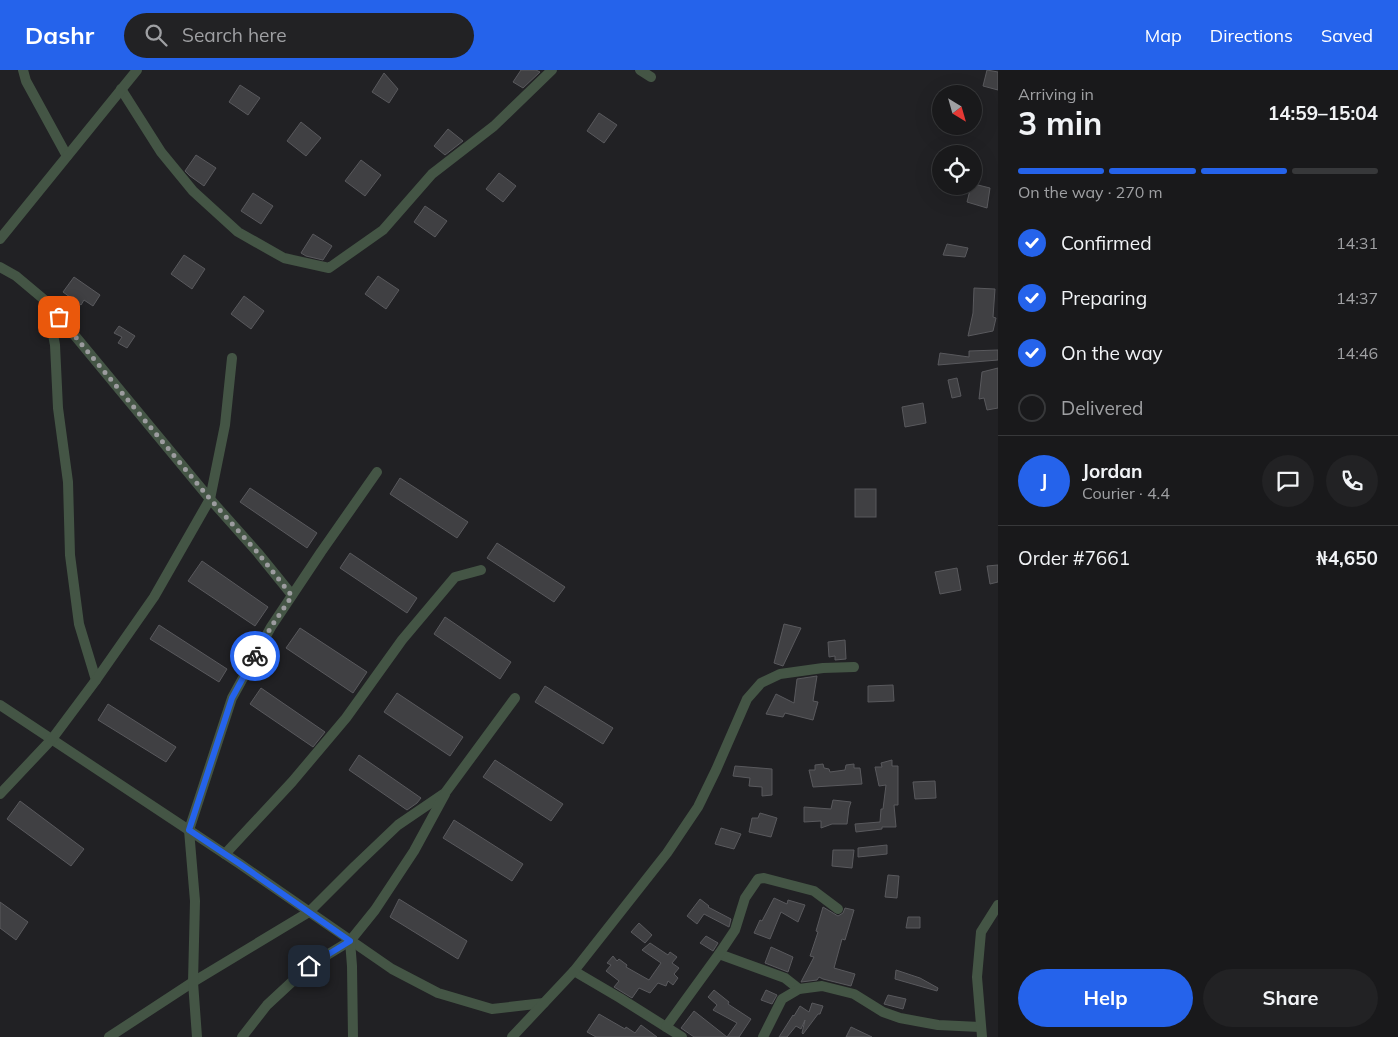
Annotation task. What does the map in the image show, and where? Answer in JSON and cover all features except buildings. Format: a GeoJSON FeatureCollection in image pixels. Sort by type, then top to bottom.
{"type":"FeatureCollection","features":[{"type":"Feature","properties":{"kind":"street"},"geometry":{"type":"LineString","coordinates":[[16,70],[26,81],[68,156]]}},
{"type":"Feature","properties":{"kind":"street"},"geometry":{"type":"LineString","coordinates":[[23,70],[26,81]]}},
{"type":"Feature","properties":{"kind":"street"},"geometry":{"type":"LineString","coordinates":[[0,239],[137,70]]}},
{"type":"Feature","properties":{"kind":"street"},"geometry":{"type":"LineString","coordinates":[[121,89],[161,152],[193,191],[238,232],[284,258],[329,268],[383,230],[432,174],[494,126],[552,70]]}},
{"type":"Feature","properties":{"kind":"street"},"geometry":{"type":"LineString","coordinates":[[640,70],[651,77]]}},
{"type":"Feature","properties":{"kind":"street"},"geometry":{"type":"LineString","coordinates":[[0,267],[16,276],[47,302],[292,596]]}},
{"type":"Feature","properties":{"kind":"street"},"geometry":{"type":"LineString","coordinates":[[47,302],[55,345],[58,408],[68,482],[70,555],[79,624],[96,680]]}},
{"type":"Feature","properties":{"kind":"street"},"geometry":{"type":"LineString","coordinates":[[0,794],[52,739],[96,680],[154,597],[210,499],[225,425],[232,358]]}},
{"type":"Feature","properties":{"kind":"street"},"geometry":{"type":"LineString","coordinates":[[197,1037],[193,982],[195,901],[189,830],[232,698],[271,627],[377,472]]}},
{"type":"Feature","properties":{"kind":"street"},"geometry":{"type":"LineString","coordinates":[[225,854],[292,782],[346,718],[402,640],[455,577],[481,570]]}},
{"type":"Feature","properties":{"kind":"street"},"geometry":{"type":"LineString","coordinates":[[512,1037],[574,971],[667,853],[698,806],[747,699],[761,683],[780,674],[823,668],[854,667]]}},
{"type":"Feature","properties":{"kind":"street"},"geometry":{"type":"LineString","coordinates":[[242,1037],[267,1004],[309,966],[350,941],[375,910],[414,851],[445,793],[515,698]]}},
{"type":"Feature","properties":{"kind":"street"},"geometry":{"type":"LineString","coordinates":[[0,706],[225,854],[392,969],[438,993],[492,1008],[544,1003]]}},
{"type":"Feature","properties":{"kind":"street"},"geometry":{"type":"LineString","coordinates":[[109,1037],[193,982],[309,912],[398,825],[445,793]]}},
{"type":"Feature","properties":{"kind":"street"},"geometry":{"type":"LineString","coordinates":[[666,1027],[720,954],[735,930],[745,898],[758,880],[764,878],[814,891],[838,908]]}},
{"type":"Feature","properties":{"kind":"street"},"geometry":{"type":"LineString","coordinates":[[981,1032],[977,977],[982,932],[998,905]]}},
{"type":"Feature","properties":{"kind":"street"},"geometry":{"type":"LineString","coordinates":[[350,941],[353,1037]]}},
{"type":"Feature","properties":{"kind":"street"},"geometry":{"type":"LineString","coordinates":[[720,954],[785,978],[799,989]]}},
{"type":"Feature","properties":{"kind":"street"},"geometry":{"type":"LineString","coordinates":[[574,971],[682,1037]]}},
{"type":"Feature","properties":{"kind":"street"},"geometry":{"type":"LineString","coordinates":[[763,1037],[782,999],[799,989],[822,986],[854,994],[883,1012],[900,1018],[981,1032]]}},
{"type":"Feature","properties":{"kind":"street"},"geometry":{"type":"LineString","coordinates":[[971,1037],[981,1032]]}},
{"type":"Feature","properties":{"kind":"way so far"},"geometry":{"type":"LineString","coordinates":[[59,317],[292,596],[271,627],[255,656]]}},
{"type":"Feature","properties":{"kind":"route"},"geometry":{"type":"LineString","coordinates":[[255,656],[232,698],[189,830],[350,941],[309,966]]}}]}
